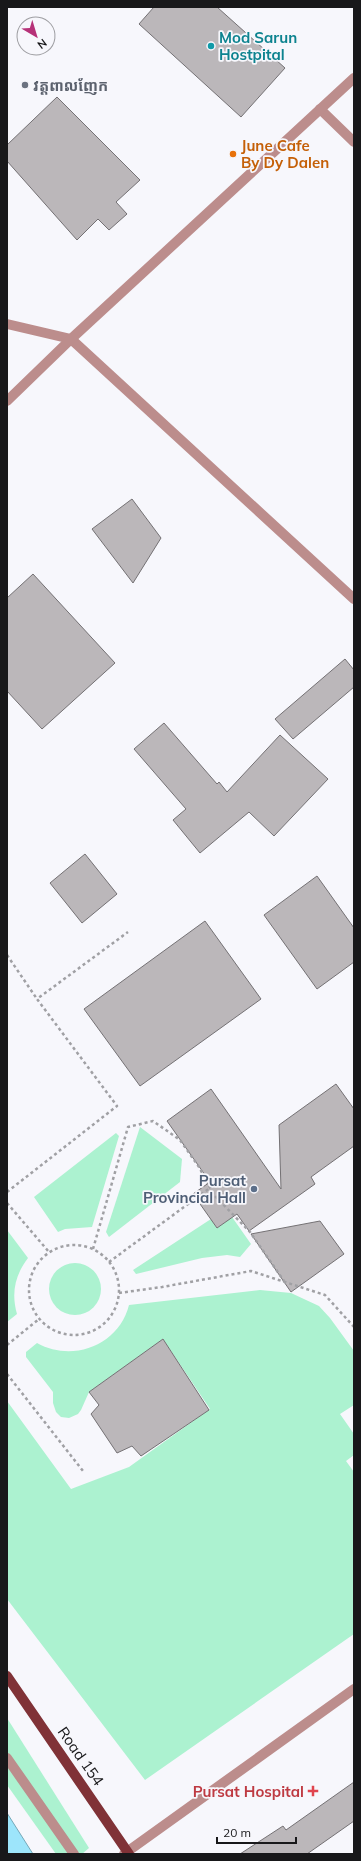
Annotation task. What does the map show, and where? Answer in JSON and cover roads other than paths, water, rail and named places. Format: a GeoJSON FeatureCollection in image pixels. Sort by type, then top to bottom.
{"type":"FeatureCollection","features":[{"type":"Feature","properties":{"kind":"main road","name":"Road 154"},"geometry":{"type":"LineString","coordinates":[[7,1676],[127,1853]]}},
{"type":"Feature","properties":{"kind":"street"},"geometry":{"type":"LineString","coordinates":[[7,401],[71,339],[354,78]]}},
{"type":"Feature","properties":{"kind":"street"},"geometry":{"type":"LineString","coordinates":[[320,109],[354,142]]}},
{"type":"Feature","properties":{"kind":"street"},"geometry":{"type":"LineString","coordinates":[[7,324],[71,339],[354,599]]}},
{"type":"Feature","properties":{"kind":"street"},"geometry":{"type":"LineString","coordinates":[[127,1853],[354,1689]]}},
{"type":"Feature","properties":{"kind":"street"},"geometry":{"type":"LineString","coordinates":[[7,1758],[74,1854]]}},
{"type":"Feature","properties":{"kind":"water"},"geometry":{"type":"Polygon","coordinates":[[[7,1813],[33,1854],[7,1854],[7,1813]]]}},
{"type":"Feature","properties":{"kind":"place","name":"Mod Sarun Hostpital"},"geometry":{"type":"Point","coordinates":[211,46]}},
{"type":"Feature","properties":{"kind":"place","name":"វត្តពាលញែក"},"geometry":{"type":"Point","coordinates":[25,85]}},
{"type":"Feature","properties":{"kind":"place","name":"June Cafe By Dy Dalen"},"geometry":{"type":"Point","coordinates":[233,154]}},
{"type":"Feature","properties":{"kind":"place","name":"Pursat Provincial Hall"},"geometry":{"type":"Point","coordinates":[254,1189]}},
{"type":"Feature","properties":{"kind":"place","name":"Pursat Hospital"},"geometry":{"type":"Point","coordinates":[313,1791]}}]}
